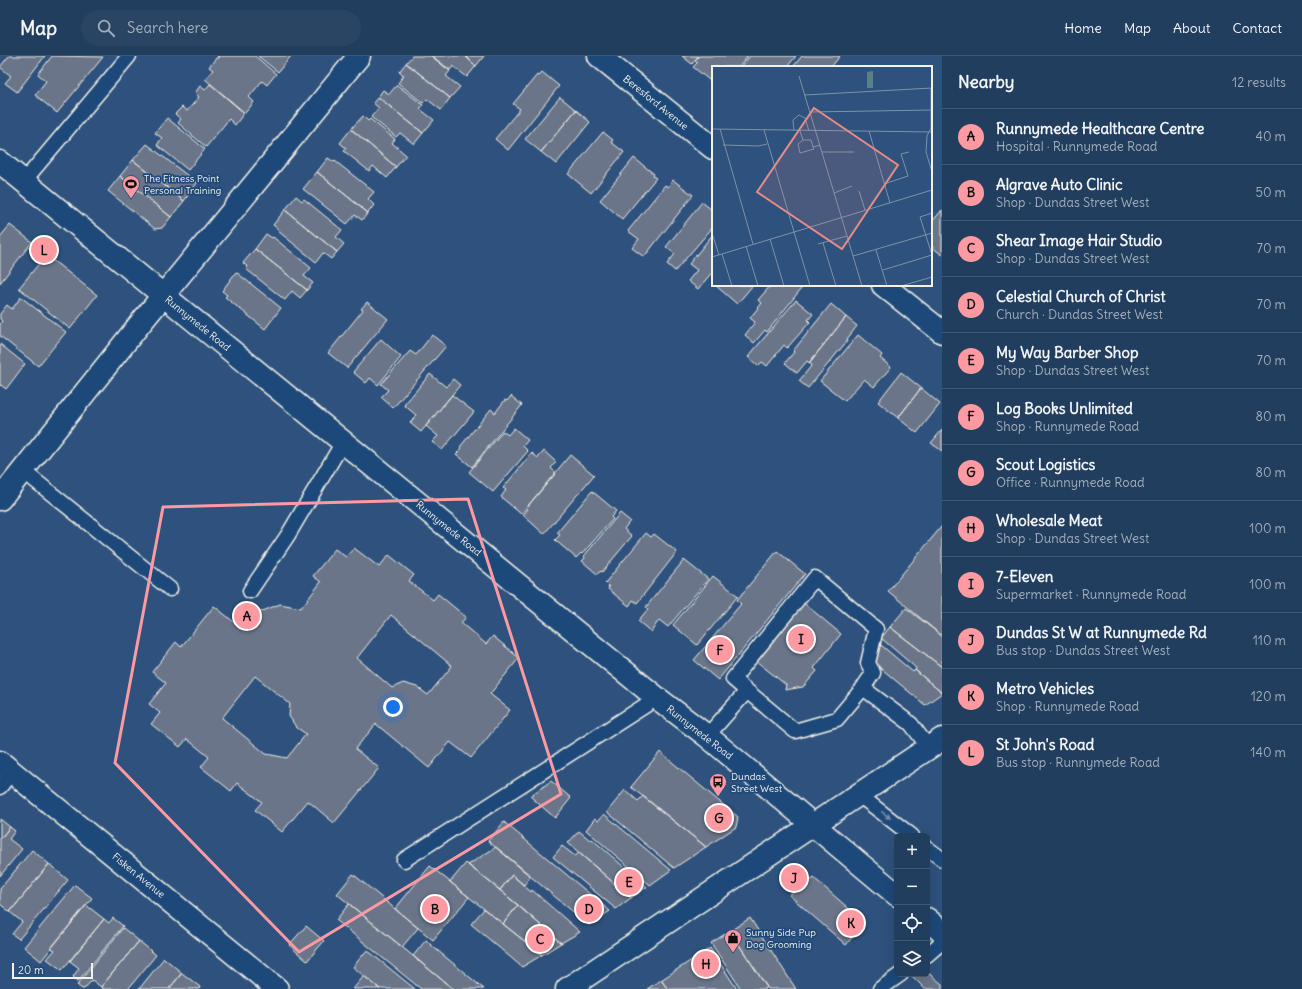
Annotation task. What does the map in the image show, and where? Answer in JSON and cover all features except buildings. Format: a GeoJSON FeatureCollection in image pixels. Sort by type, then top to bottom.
{"type":"FeatureCollection","features":[{"type":"Feature","properties":{"kind":"street"},"geometry":{"type":"LineString","coordinates":[[0,499],[359,56]]}},
{"type":"Feature","properties":{"kind":"street","name":"Beresford Avenue"},"geometry":{"type":"LineString","coordinates":[[599,56],[712,147]]}},
{"type":"Feature","properties":{"kind":"street","name":"Runnymede Road"},"geometry":{"type":"LineString","coordinates":[[0,162],[657,698],[708,736],[894,891]]}},
{"type":"Feature","properties":{"kind":"street"},"geometry":{"type":"LineString","coordinates":[[884,286],[942,332]]}},
{"type":"Feature","properties":{"kind":"street"},"geometry":{"type":"LineString","coordinates":[[567,989],[815,825],[935,743]]}},
{"type":"Feature","properties":{"kind":"street","name":"Fisken Avenue"},"geometry":{"type":"LineString","coordinates":[[4,773],[277,989]]}},
{"type":"Feature","properties":{"kind":"street"},"geometry":{"type":"LineString","coordinates":[[930,922],[942,932]]}},
{"type":"Feature","properties":{"kind":"lane"},"geometry":{"type":"LineString","coordinates":[[24,181],[130,56]]}},
{"type":"Feature","properties":{"kind":"lane"},"geometry":{"type":"LineString","coordinates":[[250,591],[288,535],[343,442]]}},
{"type":"Feature","properties":{"kind":"lane"},"geometry":{"type":"LineString","coordinates":[[22,470],[170,589]]}},
{"type":"Feature","properties":{"kind":"lane"},"geometry":{"type":"LineString","coordinates":[[814,578],[876,629],[868,663],[873,673],[863,688],[838,719],[795,731],[732,679],[814,578]]}},
{"type":"Feature","properties":{"kind":"lane"},"geometry":{"type":"LineString","coordinates":[[863,688],[935,743]]}},
{"type":"Feature","properties":{"kind":"lane"},"geometry":{"type":"LineString","coordinates":[[708,736],[747,691]]}},
{"type":"Feature","properties":{"kind":"lane"},"geometry":{"type":"LineString","coordinates":[[404,860],[657,698]]}},
{"type":"Feature","properties":{"kind":"lane"},"geometry":{"type":"LineString","coordinates":[[859,795],[908,833]]}},
{"type":"Feature","properties":{"kind":"lane"},"geometry":{"type":"LineString","coordinates":[[930,850],[942,859]]}},
{"type":"Feature","properties":{"kind":"lane"},"geometry":{"type":"LineString","coordinates":[[930,952],[942,942]]}},
{"type":"Feature","properties":{"kind":"lane"},"geometry":{"type":"LineString","coordinates":[[880,989],[897,977]]}},
{"type":"Feature","properties":{"kind":"highlighted area"},"geometry":{"type":"Polygon","coordinates":[[[468,499],[561,794],[299,952],[115,763],[163,507],[468,499]]]}},
{"type":"Feature","properties":{"kind":"place","name":"The Fitness Point Personal Training"},"geometry":{"type":"Point","coordinates":[131,199]}},
{"type":"Feature","properties":{"kind":"place","name":"St John's Road"},"geometry":{"type":"Point","coordinates":[44,250]}},
{"type":"Feature","properties":{"kind":"place","name":"Runnymede Healthcare Centre"},"geometry":{"type":"Point","coordinates":[247,616]}},
{"type":"Feature","properties":{"kind":"place","name":"7-Eleven"},"geometry":{"type":"Point","coordinates":[801,639]}},
{"type":"Feature","properties":{"kind":"place","name":"Log Books Unlimited"},"geometry":{"type":"Point","coordinates":[720,650]}},
{"type":"Feature","properties":{"kind":"place","name":"Dundas Street West"},"geometry":{"type":"Point","coordinates":[718,797]}},
{"type":"Feature","properties":{"kind":"place","name":"Scout Logistics"},"geometry":{"type":"Point","coordinates":[719,818]}},
{"type":"Feature","properties":{"kind":"place","name":"Dundas St W at Runnymede Rd"},"geometry":{"type":"Point","coordinates":[794,878]}},
{"type":"Feature","properties":{"kind":"place","name":"My Way Barber Shop"},"geometry":{"type":"Point","coordinates":[629,882]}},
{"type":"Feature","properties":{"kind":"place","name":"Algrave Auto Clinic"},"geometry":{"type":"Point","coordinates":[435,909]}},
{"type":"Feature","properties":{"kind":"place","name":"Celestial Church of Christ"},"geometry":{"type":"Point","coordinates":[589,909]}},
{"type":"Feature","properties":{"kind":"place","name":"Metro Vehicles"},"geometry":{"type":"Point","coordinates":[851,923]}},
{"type":"Feature","properties":{"kind":"place","name":"Shear Image Hair Studio"},"geometry":{"type":"Point","coordinates":[540,939]}},
{"type":"Feature","properties":{"kind":"place","name":"Sunny Side Pup Dog Grooming"},"geometry":{"type":"Point","coordinates":[733,953]}},
{"type":"Feature","properties":{"kind":"place","name":"Wholesale Meat"},"geometry":{"type":"Point","coordinates":[706,964]}}]}
